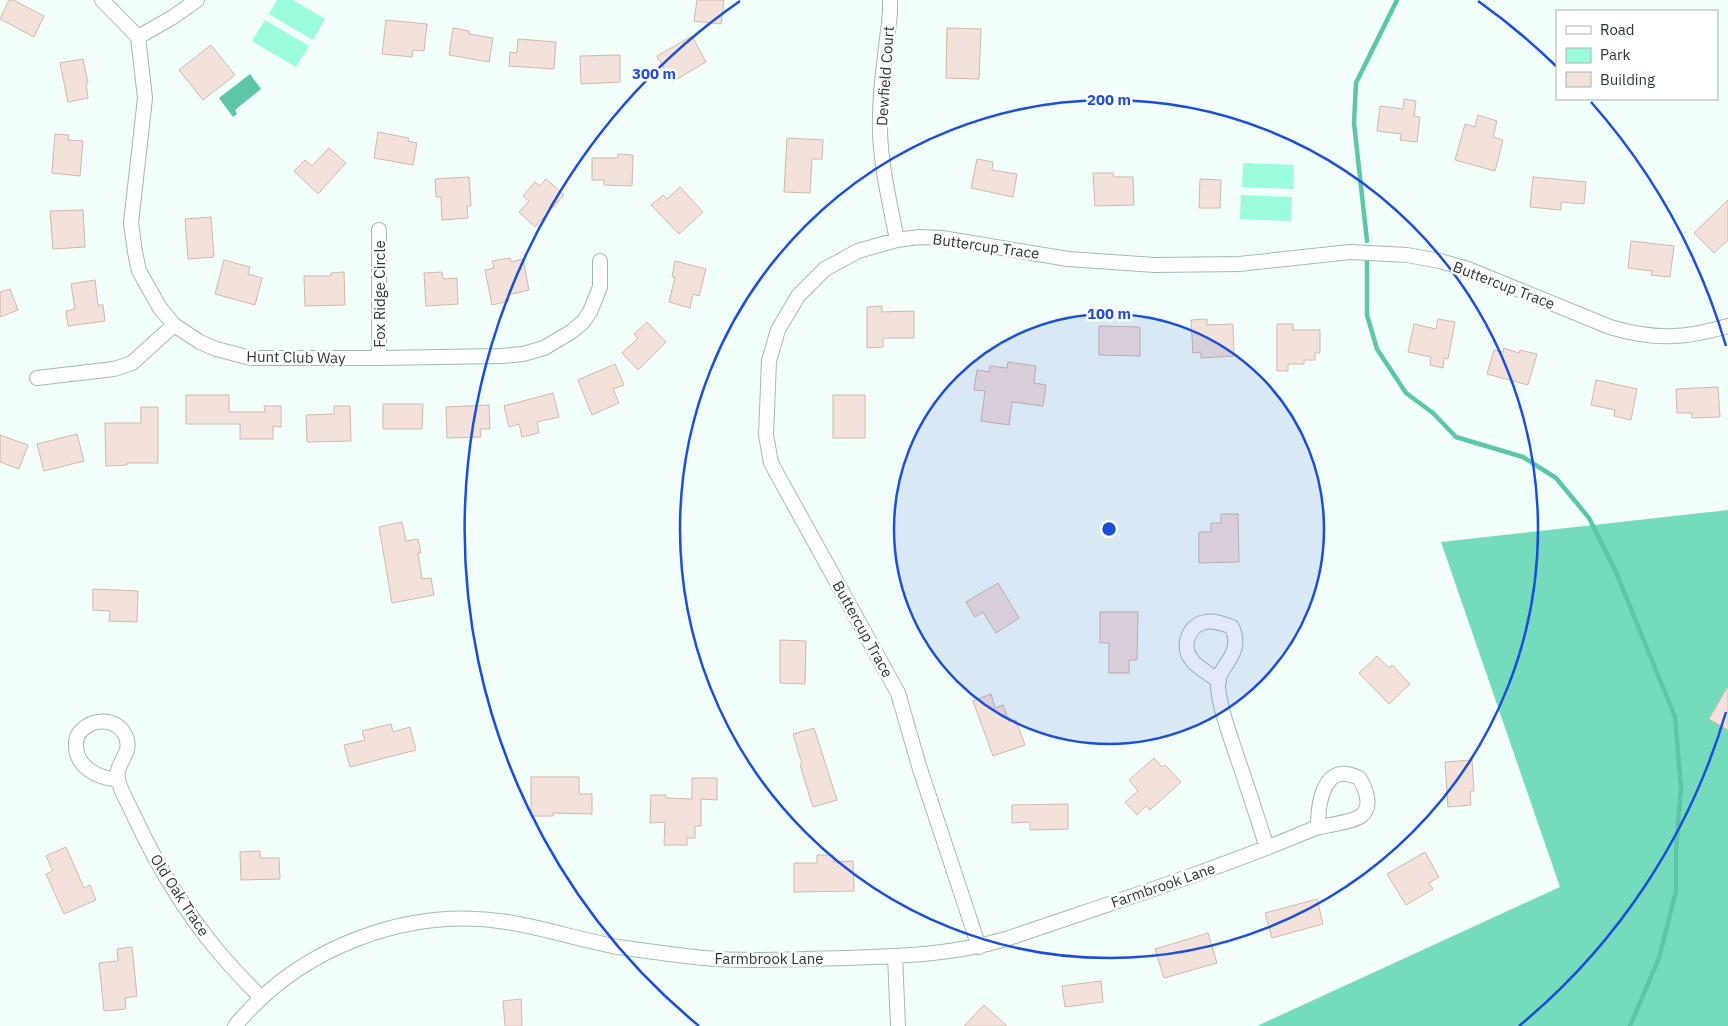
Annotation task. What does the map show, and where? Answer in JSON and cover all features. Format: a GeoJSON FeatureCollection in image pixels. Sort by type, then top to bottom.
{"type":"FeatureCollection","features":[{"type":"Feature","properties":{"kind":"street"},"geometry":{"type":"LineString","coordinates":[[102,0],[138,37],[173,17],[197,0]]}},
{"type":"Feature","properties":{"kind":"street","name":"Dewfield Court"},"geometry":{"type":"LineString","coordinates":[[890,0],[881,89],[880,131],[883,162],[897,240]]}},
{"type":"Feature","properties":{"kind":"street","name":"Hunt Club Way"},"geometry":{"type":"LineString","coordinates":[[138,37],[145,98],[131,223],[133,242],[139,271],[147,288],[174,325],[200,342],[216,349],[252,358],[379,358],[523,354],[544,348],[571,332],[583,322],[590,312],[600,287],[600,261]]}},
{"type":"Feature","properties":{"kind":"street","name":"Fox Ridge Circle"},"geometry":{"type":"LineString","coordinates":[[379,230],[379,358]]}},
{"type":"Feature","properties":{"kind":"street","name":"Buttercup Trace"},"geometry":{"type":"LineString","coordinates":[[979,947],[919,766],[898,693],[771,463],[766,435],[769,361],[778,330],[798,296],[825,269],[858,250],[897,240],[919,237],[942,238],[1068,259],[1155,265],[1239,264],[1350,252],[1407,255],[1440,261],[1468,269],[1610,327],[1632,334],[1652,337],[1678,337],[1704,333],[1728,326]]}},
{"type":"Feature","properties":{"kind":"street"},"geometry":{"type":"LineString","coordinates":[[37,378],[114,369],[132,363],[174,325]]}},
{"type":"Feature","properties":{"kind":"street"},"geometry":{"type":"LineString","coordinates":[[1219,681],[1218,685],[1226,721],[1267,848]]}},
{"type":"Feature","properties":{"kind":"street"},"geometry":{"type":"LineString","coordinates":[[97,721],[108,722],[116,725],[124,733],[128,744],[126,756],[120,766],[118,780],[110,779],[83,766],[78,757],[76,739],[88,724],[97,721]]}},
{"type":"Feature","properties":{"kind":"street","name":"Old Oak Trace"},"geometry":{"type":"LineString","coordinates":[[118,780],[146,842],[178,896],[217,950],[261,998]]}},
{"type":"Feature","properties":{"kind":"street","name":"Farmbrook Lane"},"geometry":{"type":"LineString","coordinates":[[235,1026],[261,998],[300,967],[346,943],[389,928],[440,920],[476,919],[506,922],[618,947],[703,958],[777,960],[943,953],[1006,940],[1267,848],[1318,827]]}},
{"type":"Feature","properties":{"kind":"street"},"geometry":{"type":"LineString","coordinates":[[895,956],[898,1026]]}},
{"type":"Feature","properties":{"kind":"green space"},"geometry":{"type":"Polygon","coordinates":[[[277,0],[293,0],[325,19],[313,40],[269,14],[277,0]]]}},
{"type":"Feature","properties":{"kind":"green space"},"geometry":{"type":"Polygon","coordinates":[[[265,20],[309,46],[296,67],[252,41],[265,20]]]}},
{"type":"Feature","properties":{"kind":"green space"},"geometry":{"type":"Polygon","coordinates":[[[1243,163],[1294,165],[1293,189],[1242,187],[1243,163]]]}},
{"type":"Feature","properties":{"kind":"green space"},"geometry":{"type":"Polygon","coordinates":[[[1241,195],[1292,197],[1291,221],[1240,219],[1241,195]]]}},
{"type":"Feature","properties":{"kind":"shaded area"},"geometry":{"type":"Polygon","coordinates":[[[250,74],[261,89],[235,110],[237,114],[233,117],[219,98],[250,74]]]}},
{"type":"Feature","properties":{"kind":"shaded area"},"geometry":{"type":"Polygon","coordinates":[[[1728,510],[1728,1026],[1257,1026],[1560,887],[1441,542],[1728,510]]]}},
{"type":"Feature","properties":{"kind":"building"},"geometry":{"type":"Polygon","coordinates":[[[9,0],[13,0],[44,16],[34,37],[0,19],[9,0]]]}},
{"type":"Feature","properties":{"kind":"building"},"geometry":{"type":"Polygon","coordinates":[[[697,0],[724,0],[721,24],[694,21],[697,0]]]}},
{"type":"Feature","properties":{"kind":"building"},"geometry":{"type":"Polygon","coordinates":[[[386,20],[427,24],[424,51],[413,50],[412,57],[382,54],[386,20]]]}},
{"type":"Feature","properties":{"kind":"building"},"geometry":{"type":"Polygon","coordinates":[[[453,28],[469,31],[469,34],[493,38],[489,62],[449,55],[453,28]]]}},
{"type":"Feature","properties":{"kind":"building"},"geometry":{"type":"Polygon","coordinates":[[[947,28],[981,29],[979,79],[946,78],[947,28]]]}},
{"type":"Feature","properties":{"kind":"building"},"geometry":{"type":"Polygon","coordinates":[[[692,36],[706,62],[672,82],[657,56],[692,36]]]}},
{"type":"Feature","properties":{"kind":"building"},"geometry":{"type":"Polygon","coordinates":[[[518,39],[556,42],[554,69],[509,66],[510,52],[517,53],[518,39]]]}},
{"type":"Feature","properties":{"kind":"building"},"geometry":{"type":"Polygon","coordinates":[[[211,45],[235,75],[203,100],[179,70],[211,45]]]}},
{"type":"Feature","properties":{"kind":"building"},"geometry":{"type":"Polygon","coordinates":[[[620,55],[620,82],[581,84],[580,56],[620,55]]]}},
{"type":"Feature","properties":{"kind":"building"},"geometry":{"type":"Polygon","coordinates":[[[83,59],[88,83],[86,83],[88,98],[68,102],[60,63],[83,59]]]}},
{"type":"Feature","properties":{"kind":"building"},"geometry":{"type":"Polygon","coordinates":[[[1404,99],[1416,101],[1414,116],[1420,117],[1417,142],[1400,140],[1401,134],[1377,131],[1380,106],[1403,109],[1404,99]]]}},
{"type":"Feature","properties":{"kind":"building"},"geometry":{"type":"Polygon","coordinates":[[[1478,115],[1497,121],[1493,137],[1503,140],[1495,171],[1455,160],[1465,124],[1475,127],[1478,115]]]}},
{"type":"Feature","properties":{"kind":"building"},"geometry":{"type":"Polygon","coordinates":[[[378,132],[409,138],[408,141],[417,143],[413,165],[374,158],[378,132]]]}},
{"type":"Feature","properties":{"kind":"building"},"geometry":{"type":"Polygon","coordinates":[[[55,134],[69,135],[68,140],[83,141],[80,176],[52,173],[55,134]]]}},
{"type":"Feature","properties":{"kind":"building"},"geometry":{"type":"Polygon","coordinates":[[[787,138],[823,140],[822,159],[812,159],[810,193],[784,192],[787,138]]]}},
{"type":"Feature","properties":{"kind":"building"},"geometry":{"type":"Polygon","coordinates":[[[329,148],[346,163],[318,194],[294,171],[305,160],[312,166],[329,148]]]}},
{"type":"Feature","properties":{"kind":"building"},"geometry":{"type":"Polygon","coordinates":[[[618,154],[633,155],[632,186],[604,185],[604,180],[592,180],[592,158],[618,158],[618,154]]]}},
{"type":"Feature","properties":{"kind":"building"},"geometry":{"type":"Polygon","coordinates":[[[977,159],[993,162],[992,170],[1017,174],[1013,197],[971,188],[977,159]]]}},
{"type":"Feature","properties":{"kind":"building"},"geometry":{"type":"Polygon","coordinates":[[[1093,173],[1113,173],[1114,177],[1133,177],[1134,205],[1095,206],[1093,173]]]}},
{"type":"Feature","properties":{"kind":"building"},"geometry":{"type":"Polygon","coordinates":[[[469,177],[471,206],[467,206],[468,218],[442,220],[441,197],[436,197],[435,179],[469,177]]]}},
{"type":"Feature","properties":{"kind":"building"},"geometry":{"type":"Polygon","coordinates":[[[1533,177],[1586,182],[1584,204],[1561,202],[1561,210],[1530,207],[1533,177]]]}},
{"type":"Feature","properties":{"kind":"building"},"geometry":{"type":"Polygon","coordinates":[[[546,179],[564,195],[535,227],[519,212],[529,201],[523,196],[535,182],[540,186],[546,179]]]}},
{"type":"Feature","properties":{"kind":"building"},"geometry":{"type":"Polygon","coordinates":[[[1200,179],[1221,180],[1220,208],[1199,208],[1200,179]]]}},
{"type":"Feature","properties":{"kind":"building"},"geometry":{"type":"Polygon","coordinates":[[[680,187],[703,212],[679,234],[651,205],[663,195],[667,199],[680,187]]]}},
{"type":"Feature","properties":{"kind":"building"},"geometry":{"type":"Polygon","coordinates":[[[1728,200],[1728,240],[1714,253],[1694,233],[1728,200]]]}},
{"type":"Feature","properties":{"kind":"building"},"geometry":{"type":"Polygon","coordinates":[[[83,210],[85,247],[53,249],[50,211],[83,210]]]}},
{"type":"Feature","properties":{"kind":"building"},"geometry":{"type":"Polygon","coordinates":[[[211,217],[214,257],[188,259],[185,219],[211,217]]]}},
{"type":"Feature","properties":{"kind":"building"},"geometry":{"type":"Polygon","coordinates":[[[1631,241],[1674,246],[1670,277],[1651,275],[1652,271],[1628,268],[1631,241]]]}},
{"type":"Feature","properties":{"kind":"building"},"geometry":{"type":"Polygon","coordinates":[[[510,258],[511,262],[523,259],[529,290],[508,295],[509,301],[492,305],[485,270],[494,268],[492,261],[510,258]]]}},
{"type":"Feature","properties":{"kind":"building"},"geometry":{"type":"Polygon","coordinates":[[[224,260],[250,267],[248,274],[262,278],[255,305],[215,294],[224,260]]]}},
{"type":"Feature","properties":{"kind":"building"},"geometry":{"type":"Polygon","coordinates":[[[675,261],[706,269],[699,296],[693,294],[690,308],[669,302],[675,277],[672,277],[675,261]]]}},
{"type":"Feature","properties":{"kind":"building"},"geometry":{"type":"Polygon","coordinates":[[[344,272],[345,305],[305,306],[304,276],[331,276],[331,273],[344,272]]]}},
{"type":"Feature","properties":{"kind":"building"},"geometry":{"type":"Polygon","coordinates":[[[442,272],[443,279],[457,278],[458,304],[426,306],[424,273],[442,272]]]}},
{"type":"Feature","properties":{"kind":"building"},"geometry":{"type":"Polygon","coordinates":[[[95,280],[98,305],[103,305],[105,321],[68,326],[66,311],[75,309],[71,284],[95,280]]]}},
{"type":"Feature","properties":{"kind":"building"},"geometry":{"type":"Polygon","coordinates":[[[10,289],[18,310],[0,317],[0,292],[10,289]]]}},
{"type":"Feature","properties":{"kind":"building"},"geometry":{"type":"Polygon","coordinates":[[[882,306],[882,312],[914,311],[914,338],[883,338],[883,347],[867,348],[867,307],[882,306]]]}},
{"type":"Feature","properties":{"kind":"building"},"geometry":{"type":"Polygon","coordinates":[[[1207,319],[1207,325],[1233,324],[1234,356],[1201,358],[1201,352],[1193,353],[1191,320],[1207,319]]]}},
{"type":"Feature","properties":{"kind":"building"},"geometry":{"type":"Polygon","coordinates":[[[1438,319],[1455,322],[1448,359],[1444,358],[1443,368],[1430,365],[1431,357],[1408,352],[1414,324],[1436,329],[1438,319]]]}},
{"type":"Feature","properties":{"kind":"building"},"geometry":{"type":"Polygon","coordinates":[[[647,322],[666,342],[638,370],[622,353],[638,338],[634,334],[647,322]]]}},
{"type":"Feature","properties":{"kind":"building"},"geometry":{"type":"Polygon","coordinates":[[[1277,324],[1293,324],[1293,330],[1320,330],[1320,353],[1315,353],[1315,360],[1304,360],[1304,364],[1288,364],[1288,371],[1277,371],[1277,324]]]}},
{"type":"Feature","properties":{"kind":"building"},"geometry":{"type":"Polygon","coordinates":[[[1099,326],[1140,327],[1140,356],[1099,355],[1099,326]]]}},
{"type":"Feature","properties":{"kind":"building"},"geometry":{"type":"Polygon","coordinates":[[[1504,348],[1519,353],[1520,350],[1537,354],[1528,385],[1487,374],[1494,350],[1503,352],[1504,348]]]}},
{"type":"Feature","properties":{"kind":"building"},"geometry":{"type":"Polygon","coordinates":[[[1008,362],[1036,366],[1034,383],[1046,385],[1043,406],[1012,402],[1009,425],[981,421],[985,391],[974,390],[977,370],[989,372],[990,366],[1007,368],[1008,362]]]}},
{"type":"Feature","properties":{"kind":"building"},"geometry":{"type":"Polygon","coordinates":[[[615,364],[624,385],[613,389],[619,403],[592,415],[578,380],[615,364]]]}},
{"type":"Feature","properties":{"kind":"building"},"geometry":{"type":"Polygon","coordinates":[[[1596,380],[1637,389],[1631,420],[1614,416],[1615,410],[1591,405],[1596,380]]]}},
{"type":"Feature","properties":{"kind":"building"},"geometry":{"type":"Polygon","coordinates":[[[1718,387],[1720,417],[1692,418],[1692,413],[1677,413],[1676,389],[1718,387]]]}},
{"type":"Feature","properties":{"kind":"building"},"geometry":{"type":"Polygon","coordinates":[[[553,393],[559,417],[537,422],[539,433],[522,437],[519,424],[509,427],[504,406],[553,393]]]}},
{"type":"Feature","properties":{"kind":"building"},"geometry":{"type":"Polygon","coordinates":[[[186,395],[229,395],[229,412],[265,412],[264,406],[281,406],[281,427],[273,426],[273,439],[240,439],[240,424],[186,424],[186,395]]]}},
{"type":"Feature","properties":{"kind":"building"},"geometry":{"type":"Polygon","coordinates":[[[833,395],[865,395],[865,438],[833,438],[833,395]]]}},
{"type":"Feature","properties":{"kind":"building"},"geometry":{"type":"Polygon","coordinates":[[[383,404],[423,404],[422,429],[383,429],[383,404]]]}},
{"type":"Feature","properties":{"kind":"building"},"geometry":{"type":"Polygon","coordinates":[[[489,405],[490,429],[480,429],[481,437],[447,438],[446,407],[489,405]]]}},
{"type":"Feature","properties":{"kind":"building"},"geometry":{"type":"Polygon","coordinates":[[[334,406],[350,406],[351,441],[307,442],[306,415],[334,414],[334,406]]]}},
{"type":"Feature","properties":{"kind":"building"},"geometry":{"type":"Polygon","coordinates":[[[141,407],[158,407],[158,463],[127,463],[127,465],[106,466],[105,423],[141,423],[141,407]]]}},
{"type":"Feature","properties":{"kind":"building"},"geometry":{"type":"Polygon","coordinates":[[[77,434],[84,461],[44,471],[37,444],[77,434]]]}},
{"type":"Feature","properties":{"kind":"building"},"geometry":{"type":"Polygon","coordinates":[[[0,435],[28,445],[19,469],[0,462],[0,435]]]}},
{"type":"Feature","properties":{"kind":"building"},"geometry":{"type":"Polygon","coordinates":[[[1221,514],[1238,514],[1239,562],[1199,563],[1199,532],[1211,532],[1211,523],[1221,523],[1221,514]]]}},
{"type":"Feature","properties":{"kind":"building"},"geometry":{"type":"Polygon","coordinates":[[[402,522],[406,541],[418,539],[421,553],[418,553],[422,579],[431,578],[434,595],[392,603],[379,527],[402,522]]]}},
{"type":"Feature","properties":{"kind":"building"},"geometry":{"type":"Polygon","coordinates":[[[998,583],[1019,618],[996,633],[983,612],[975,617],[966,602],[998,583]]]}},
{"type":"Feature","properties":{"kind":"building"},"geometry":{"type":"Polygon","coordinates":[[[93,589],[138,591],[137,622],[109,621],[110,611],[93,610],[93,589]]]}},
{"type":"Feature","properties":{"kind":"building"},"geometry":{"type":"Polygon","coordinates":[[[1100,612],[1138,612],[1137,660],[1129,660],[1129,673],[1109,673],[1109,643],[1100,643],[1100,612]]]}},
{"type":"Feature","properties":{"kind":"building"},"geometry":{"type":"Polygon","coordinates":[[[780,640],[806,641],[805,684],[780,683],[780,640]]]}},
{"type":"Feature","properties":{"kind":"building"},"geometry":{"type":"Polygon","coordinates":[[[1377,656],[1389,668],[1392,665],[1410,684],[1389,704],[1359,673],[1377,656]]]}},
{"type":"Feature","properties":{"kind":"building"},"geometry":{"type":"Polygon","coordinates":[[[1728,686],[1728,730],[1709,719],[1728,686]]]}},
{"type":"Feature","properties":{"kind":"building"},"geometry":{"type":"Polygon","coordinates":[[[991,694],[995,708],[1003,705],[1009,722],[1016,720],[1025,745],[993,756],[973,701],[991,694]]]}},
{"type":"Feature","properties":{"kind":"building"},"geometry":{"type":"Polygon","coordinates":[[[391,724],[393,732],[410,727],[416,750],[350,767],[344,745],[365,740],[362,731],[391,724]]]}},
{"type":"Feature","properties":{"kind":"building"},"geometry":{"type":"Polygon","coordinates":[[[814,728],[837,800],[813,807],[793,734],[814,728]]]}},
{"type":"Feature","properties":{"kind":"building"},"geometry":{"type":"Polygon","coordinates":[[[1154,758],[1162,767],[1165,765],[1181,782],[1150,810],[1146,806],[1137,815],[1125,802],[1138,791],[1129,780],[1154,758]]]}},
{"type":"Feature","properties":{"kind":"building"},"geometry":{"type":"Polygon","coordinates":[[[1472,760],[1474,791],[1470,792],[1471,805],[1448,807],[1445,762],[1472,760]]]}},
{"type":"Feature","properties":{"kind":"building"},"geometry":{"type":"Polygon","coordinates":[[[531,777],[579,777],[579,794],[592,794],[592,814],[553,813],[553,816],[531,816],[531,777]]]}},
{"type":"Feature","properties":{"kind":"building"},"geometry":{"type":"Polygon","coordinates":[[[692,778],[717,778],[717,800],[701,799],[701,826],[695,826],[695,838],[687,838],[687,845],[664,845],[665,822],[650,823],[651,795],[666,795],[666,798],[692,799],[692,778]]]}},
{"type":"Feature","properties":{"kind":"building"},"geometry":{"type":"Polygon","coordinates":[[[1068,804],[1068,829],[1030,830],[1030,822],[1012,823],[1012,805],[1068,804]]]}},
{"type":"Feature","properties":{"kind":"building"},"geometry":{"type":"Polygon","coordinates":[[[66,847],[84,888],[90,885],[96,900],[64,914],[46,874],[53,871],[46,856],[66,847]]]}},
{"type":"Feature","properties":{"kind":"building"},"geometry":{"type":"Polygon","coordinates":[[[260,851],[260,858],[279,858],[280,879],[241,880],[240,852],[260,851]]]}},
{"type":"Feature","properties":{"kind":"building"},"geometry":{"type":"Polygon","coordinates":[[[1425,852],[1439,877],[1429,883],[1433,889],[1406,905],[1387,874],[1425,852]]]}},
{"type":"Feature","properties":{"kind":"building"},"geometry":{"type":"Polygon","coordinates":[[[817,855],[833,855],[834,862],[853,861],[854,891],[794,892],[794,863],[817,863],[817,855]]]}},
{"type":"Feature","properties":{"kind":"building"},"geometry":{"type":"Polygon","coordinates":[[[1317,899],[1323,924],[1272,938],[1265,913],[1317,899]]]}},
{"type":"Feature","properties":{"kind":"building"},"geometry":{"type":"Polygon","coordinates":[[[1208,933],[1217,963],[1164,978],[1155,949],[1208,933]]]}},
{"type":"Feature","properties":{"kind":"building"},"geometry":{"type":"Polygon","coordinates":[[[132,947],[137,996],[125,998],[126,1009],[104,1011],[99,963],[118,961],[117,949],[132,947]]]}},
{"type":"Feature","properties":{"kind":"building"},"geometry":{"type":"Polygon","coordinates":[[[1101,981],[1103,1002],[1065,1007],[1062,986],[1101,981]]]}},
{"type":"Feature","properties":{"kind":"building"},"geometry":{"type":"Polygon","coordinates":[[[521,999],[522,1026],[505,1026],[503,1001],[521,999]]]}},
{"type":"Feature","properties":{"kind":"building"},"geometry":{"type":"Polygon","coordinates":[[[984,1005],[1007,1026],[964,1026],[984,1005]]]}},
{"type":"Feature","properties":{"kind":"waterway"},"geometry":{"type":"LineString","coordinates":[[1367,241],[1354,123],[1356,83],[1397,0]]}},
{"type":"Feature","properties":{"kind":"waterway"},"geometry":{"type":"LineString","coordinates":[[1367,261],[1367,315],[1377,349],[1406,393],[1433,413],[1456,437],[1523,457],[1556,478],[1589,518],[1616,572],[1675,717],[1681,788],[1676,851],[1676,891],[1659,958],[1630,1026]]}}]}
